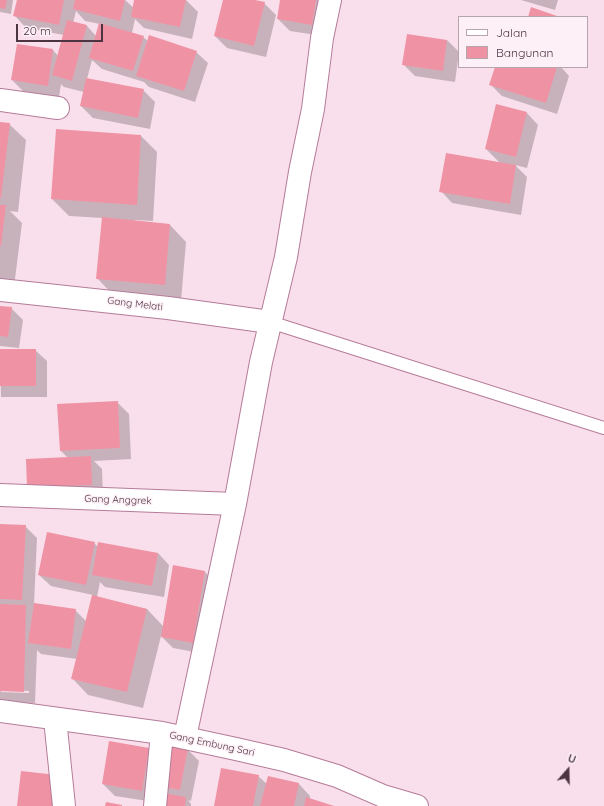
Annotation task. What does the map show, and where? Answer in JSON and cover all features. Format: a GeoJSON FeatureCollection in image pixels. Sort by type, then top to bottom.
{"type":"FeatureCollection","features":[{"type":"Feature","properties":{"kind":"street"},"geometry":{"type":"LineString","coordinates":[[185,737],[235,504],[247,434],[270,322],[286,257],[300,172],[313,110],[322,38],[330,0]]}},
{"type":"Feature","properties":{"kind":"street"},"geometry":{"type":"LineString","coordinates":[[0,100],[58,108]]}},
{"type":"Feature","properties":{"kind":"street","name":"Gang Melati"},"geometry":{"type":"LineString","coordinates":[[0,290],[168,308],[270,322]]}},
{"type":"Feature","properties":{"kind":"street","name":"Gang Anggrek"},"geometry":{"type":"LineString","coordinates":[[0,495],[235,504]]}},
{"type":"Feature","properties":{"kind":"street","name":"Gang Embung Sari"},"geometry":{"type":"LineString","coordinates":[[0,711],[55,726],[162,733],[185,737],[292,762],[336,776],[382,801],[417,806]]}},
{"type":"Feature","properties":{"kind":"street"},"geometry":{"type":"LineString","coordinates":[[55,726],[64,806]]}},
{"type":"Feature","properties":{"kind":"street"},"geometry":{"type":"LineString","coordinates":[[154,806],[162,733]]}},
{"type":"Feature","properties":{"kind":"lane"},"geometry":{"type":"LineString","coordinates":[[270,322],[604,428]]}},
{"type":"Feature","properties":{"kind":"building"},"geometry":{"type":"Polygon","coordinates":[[[0,0],[7,0],[5,9],[0,8],[0,0]]]}},
{"type":"Feature","properties":{"kind":"building"},"geometry":{"type":"Polygon","coordinates":[[[17,0],[64,0],[59,25],[13,16],[17,0]]]}},
{"type":"Feature","properties":{"kind":"building"},"geometry":{"type":"Polygon","coordinates":[[[75,0],[125,0],[120,21],[73,9],[75,0]]]}},
{"type":"Feature","properties":{"kind":"building"},"geometry":{"type":"Polygon","coordinates":[[[134,0],[186,0],[180,27],[131,17],[134,0]]]}},
{"type":"Feature","properties":{"kind":"building"},"geometry":{"type":"Polygon","coordinates":[[[223,0],[255,0],[265,2],[254,46],[214,36],[223,0]]]}},
{"type":"Feature","properties":{"kind":"building"},"geometry":{"type":"Polygon","coordinates":[[[280,0],[316,0],[312,25],[277,19],[280,0]]]}},
{"type":"Feature","properties":{"kind":"building"},"geometry":{"type":"Polygon","coordinates":[[[531,7],[557,16],[528,16],[531,7]]]}},
{"type":"Feature","properties":{"kind":"building"},"geometry":{"type":"Polygon","coordinates":[[[67,20],[87,25],[72,81],[52,75],[67,20]]]}},
{"type":"Feature","properties":{"kind":"building"},"geometry":{"type":"Polygon","coordinates":[[[99,23],[144,36],[133,71],[89,58],[99,23]]]}},
{"type":"Feature","properties":{"kind":"building"},"geometry":{"type":"Polygon","coordinates":[[[407,34],[447,40],[443,71],[402,65],[407,34]]]}},
{"type":"Feature","properties":{"kind":"building"},"geometry":{"type":"Polygon","coordinates":[[[149,35],[197,51],[184,91],[136,76],[149,35]]]}},
{"type":"Feature","properties":{"kind":"building"},"geometry":{"type":"Polygon","coordinates":[[[17,44],[53,49],[48,86],[11,80],[17,44]]]}},
{"type":"Feature","properties":{"kind":"building"},"geometry":{"type":"Polygon","coordinates":[[[495,68],[557,68],[546,103],[489,85],[495,68]]]}},
{"type":"Feature","properties":{"kind":"building"},"geometry":{"type":"Polygon","coordinates":[[[86,78],[144,89],[138,118],[80,106],[86,78]]]}},
{"type":"Feature","properties":{"kind":"building"},"geometry":{"type":"Polygon","coordinates":[[[496,104],[527,112],[516,157],[485,149],[496,104]]]}},
{"type":"Feature","properties":{"kind":"building"},"geometry":{"type":"Polygon","coordinates":[[[0,122],[10,123],[1,198],[0,198],[0,122]]]}},
{"type":"Feature","properties":{"kind":"building"},"geometry":{"type":"Polygon","coordinates":[[[56,129],[141,135],[137,205],[51,199],[56,129]]]}},
{"type":"Feature","properties":{"kind":"building"},"geometry":{"type":"Polygon","coordinates":[[[446,153],[516,165],[510,204],[439,192],[446,153]]]}},
{"type":"Feature","properties":{"kind":"building"},"geometry":{"type":"Polygon","coordinates":[[[0,205],[6,205],[1,246],[0,246],[0,205]]]}},
{"type":"Feature","properties":{"kind":"building"},"geometry":{"type":"Polygon","coordinates":[[[102,217],[170,224],[165,285],[96,279],[102,217]]]}},
{"type":"Feature","properties":{"kind":"building"},"geometry":{"type":"Polygon","coordinates":[[[0,306],[12,307],[8,337],[0,336],[0,306]]]}},
{"type":"Feature","properties":{"kind":"building"},"geometry":{"type":"Polygon","coordinates":[[[0,349],[36,349],[36,386],[0,386],[0,349]]]}},
{"type":"Feature","properties":{"kind":"building"},"geometry":{"type":"Polygon","coordinates":[[[118,401],[120,448],[60,451],[57,404],[118,401]]]}},
{"type":"Feature","properties":{"kind":"building"},"geometry":{"type":"Polygon","coordinates":[[[91,456],[92,485],[27,487],[26,459],[91,456]]]}},
{"type":"Feature","properties":{"kind":"building"},"geometry":{"type":"Polygon","coordinates":[[[0,524],[26,525],[22,600],[0,599],[0,524]]]}},
{"type":"Feature","properties":{"kind":"building"},"geometry":{"type":"Polygon","coordinates":[[[47,532],[95,542],[86,585],[38,575],[47,532]]]}},
{"type":"Feature","properties":{"kind":"building"},"geometry":{"type":"Polygon","coordinates":[[[98,542],[158,553],[152,586],[92,575],[98,542]]]}},
{"type":"Feature","properties":{"kind":"building"},"geometry":{"type":"Polygon","coordinates":[[[173,565],[205,571],[193,643],[161,637],[173,565]]]}},
{"type":"Feature","properties":{"kind":"building"},"geometry":{"type":"Polygon","coordinates":[[[92,595],[147,609],[127,692],[71,679],[92,595]]]}},
{"type":"Feature","properties":{"kind":"building"},"geometry":{"type":"Polygon","coordinates":[[[34,603],[76,609],[71,649],[28,643],[34,603]]]}},
{"type":"Feature","properties":{"kind":"building"},"geometry":{"type":"Polygon","coordinates":[[[0,604],[26,605],[24,692],[0,691],[0,604]]]}},
{"type":"Feature","properties":{"kind":"building"},"geometry":{"type":"Polygon","coordinates":[[[109,741],[149,748],[142,791],[102,784],[109,741]]]}},
{"type":"Feature","properties":{"kind":"building"},"geometry":{"type":"Polygon","coordinates":[[[165,744],[188,748],[180,790],[157,786],[165,744]]]}},
{"type":"Feature","properties":{"kind":"building"},"geometry":{"type":"Polygon","coordinates":[[[221,768],[259,775],[253,806],[214,806],[221,768]]]}},
{"type":"Feature","properties":{"kind":"building"},"geometry":{"type":"Polygon","coordinates":[[[21,771],[57,775],[54,806],[17,806],[21,771]]]}},
{"type":"Feature","properties":{"kind":"building"},"geometry":{"type":"Polygon","coordinates":[[[268,776],[299,783],[294,806],[260,806],[268,776]]]}},
{"type":"Feature","properties":{"kind":"building"},"geometry":{"type":"Polygon","coordinates":[[[158,792],[186,797],[185,806],[156,806],[158,792]]]}},
{"type":"Feature","properties":{"kind":"building"},"geometry":{"type":"Polygon","coordinates":[[[306,797],[334,806],[304,806],[306,797]]]}},
{"type":"Feature","properties":{"kind":"building"},"geometry":{"type":"Polygon","coordinates":[[[106,802],[122,805],[122,806],[105,806],[106,802]]]}}]}
